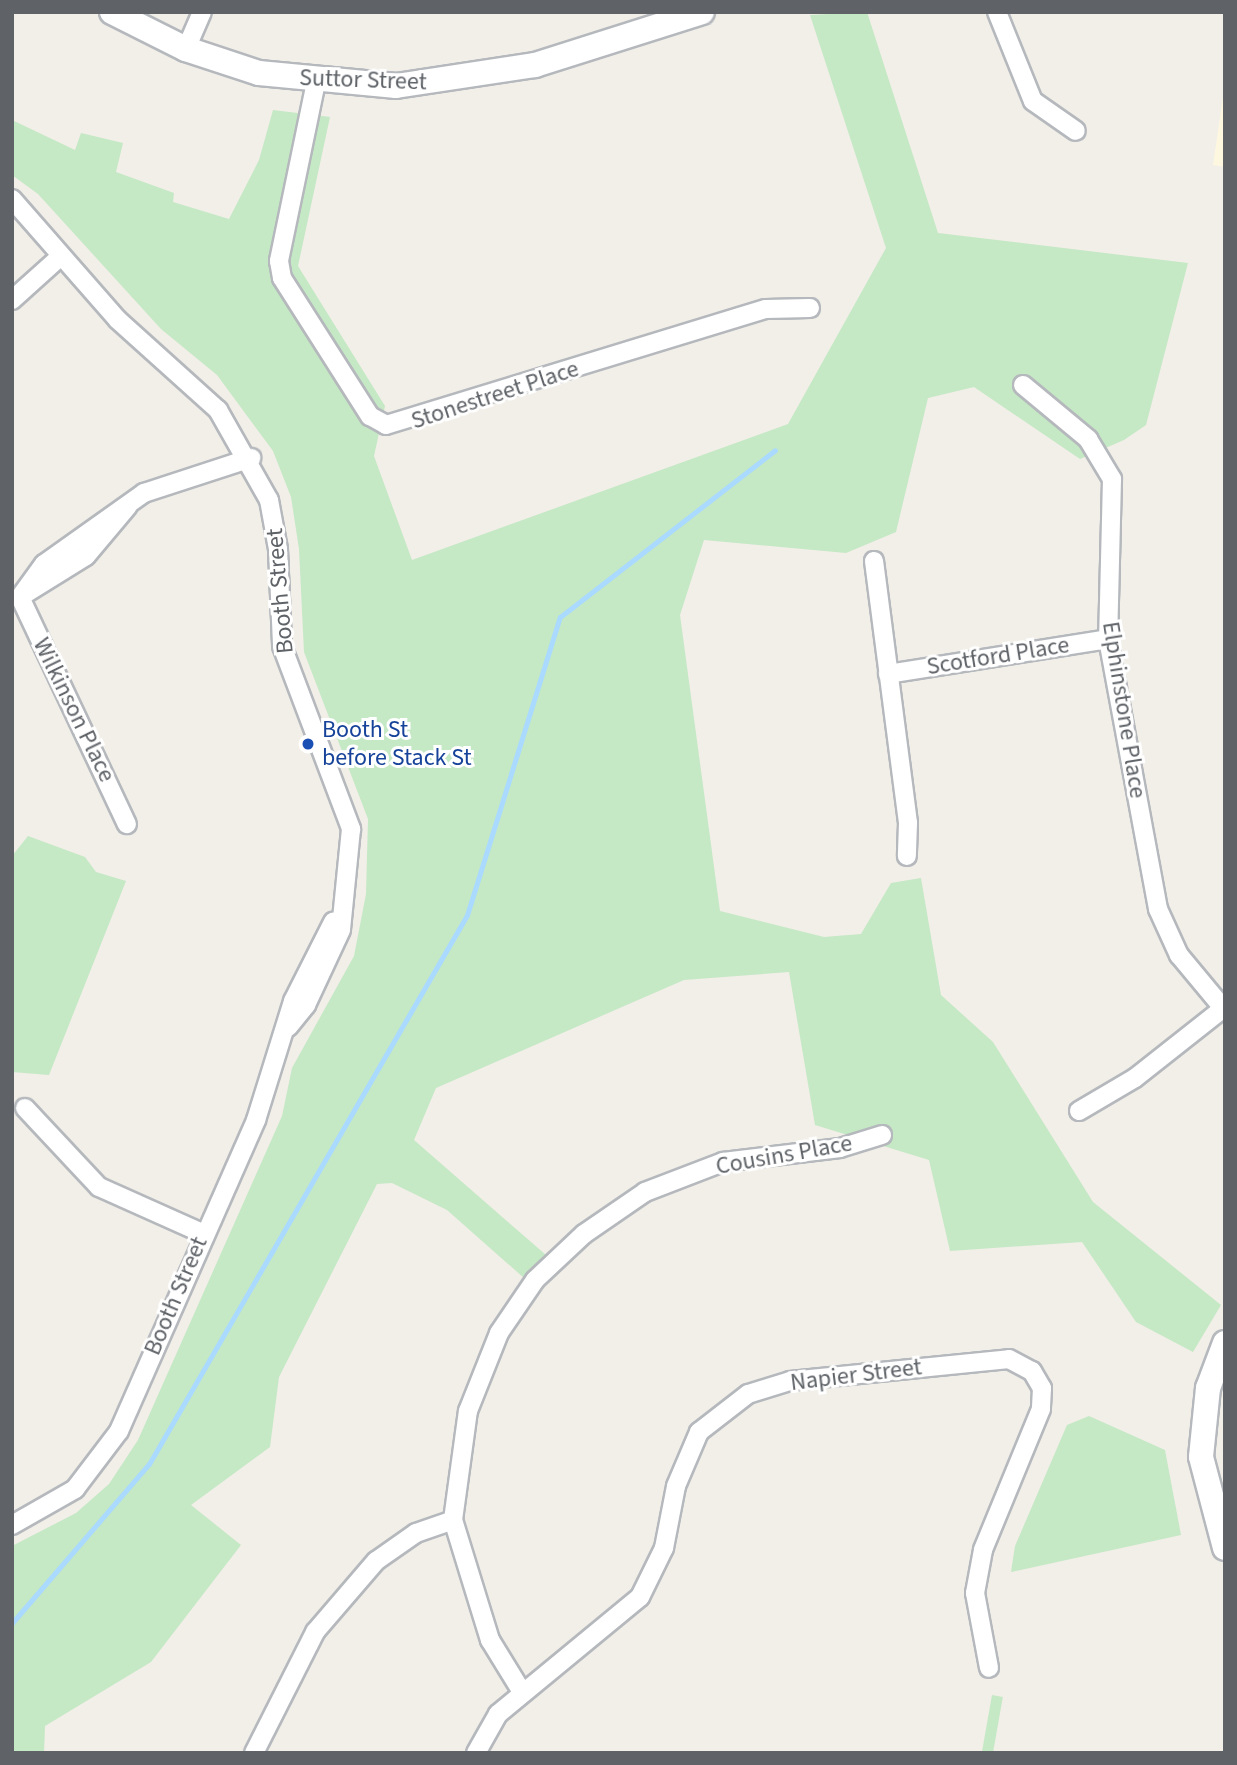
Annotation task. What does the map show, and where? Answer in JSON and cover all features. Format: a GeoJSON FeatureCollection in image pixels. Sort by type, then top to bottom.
{"type":"FeatureCollection","features":[{"type":"Feature","properties":{"kind":"street","name":"Suttor Street"},"geometry":{"type":"LineString","coordinates":[[112,12],[186,49],[259,73],[316,82],[464,80],[702,12]]}},
{"type":"Feature","properties":{"kind":"street"},"geometry":{"type":"LineString","coordinates":[[186,49],[202,12]]}},
{"type":"Feature","properties":{"kind":"street"},"geometry":{"type":"LineString","coordinates":[[997,12],[1033,101],[1076,131]]}},
{"type":"Feature","properties":{"kind":"street","name":"Stonestreet Place"},"geometry":{"type":"LineString","coordinates":[[316,82],[279,261],[282,278],[370,416],[386,425],[765,309],[810,308]]}},
{"type":"Feature","properties":{"kind":"street","name":"Booth Street"},"geometry":{"type":"LineString","coordinates":[[12,199],[118,320],[218,410],[251,458],[275,523],[279,615],[291,678],[331,763],[351,829],[341,930],[306,1005],[288,1027],[256,1120],[202,1233],[99,1464],[75,1489],[12,1525]]}},
{"type":"Feature","properties":{"kind":"street"},"geometry":{"type":"LineString","coordinates":[[12,215],[36,224]]}},
{"type":"Feature","properties":{"kind":"street"},"geometry":{"type":"LineString","coordinates":[[12,300],[61,256]]}},
{"type":"Feature","properties":{"kind":"street","name":"Elphinstone Place"},"geometry":{"type":"LineString","coordinates":[[1023,385],[1088,439],[1112,479],[1108,639],[1158,909],[1179,955],[1224,1008]]}},
{"type":"Feature","properties":{"kind":"street"},"geometry":{"type":"LineString","coordinates":[[16,599],[86,556],[130,503],[160,484],[251,458]]}},
{"type":"Feature","properties":{"kind":"street"},"geometry":{"type":"LineString","coordinates":[[874,561],[907,856]]}},
{"type":"Feature","properties":{"kind":"street","name":"Wilkinson Place"},"geometry":{"type":"LineString","coordinates":[[16,599],[127,824]]}},
{"type":"Feature","properties":{"kind":"street","name":"Scotford Place"},"geometry":{"type":"LineString","coordinates":[[888,674],[1108,639]]}},
{"type":"Feature","properties":{"kind":"street"},"geometry":{"type":"LineString","coordinates":[[1079,1111],[1135,1078],[1224,1008]]}},
{"type":"Feature","properties":{"kind":"street"},"geometry":{"type":"LineString","coordinates":[[25,1108],[99,1187],[202,1233]]}},
{"type":"Feature","properties":{"kind":"street","name":"Cousins Place"},"geometry":{"type":"LineString","coordinates":[[522,1692],[490,1640],[453,1520],[468,1410],[499,1333],[535,1280],[584,1234],[645,1192],[723,1163],[840,1148],[882,1135]]}},
{"type":"Feature","properties":{"kind":"street"},"geometry":{"type":"LineString","coordinates":[[1225,1343],[1208,1388],[1201,1457],[1225,1548]]}},
{"type":"Feature","properties":{"kind":"street","name":"Napier Street"},"geometry":{"type":"LineString","coordinates":[[476,1753],[498,1714],[522,1692],[603,1633],[640,1597],[664,1548],[676,1486],[699,1433],[748,1394],[790,1381],[1009,1359],[1032,1370],[1042,1388],[1041,1409],[983,1550],[975,1593],[989,1668]]}},
{"type":"Feature","properties":{"kind":"street"},"geometry":{"type":"LineString","coordinates":[[254,1753],[315,1632],[332,1611],[376,1561],[416,1533],[453,1520]]}},
{"type":"Feature","properties":{"kind":"shaded area"},"geometry":{"type":"Polygon","coordinates":[[[1225,83],[1225,167],[1213,165],[1225,83]]]}},
{"type":"Feature","properties":{"kind":"green space"},"geometry":{"type":"Polygon","coordinates":[[[867,12],[938,233],[1188,263],[1146,425],[1124,440],[1080,459],[974,387],[928,398],[896,532],[846,553],[704,540],[680,615],[720,911],[824,937],[861,934],[891,883],[921,878],[941,995],[993,1042],[1093,1202],[1221,1305],[1193,1352],[1136,1322],[1082,1242],[950,1251],[929,1160],[815,1125],[789,972],[684,980],[436,1088],[414,1140],[546,1255],[524,1278],[447,1210],[392,1183],[377,1184],[279,1377],[270,1447],[191,1505],[241,1545],[151,1662],[45,1726],[44,1753],[12,1753],[12,1546],[76,1513],[109,1484],[138,1440],[282,1116],[292,1068],[354,956],[366,894],[368,819],[304,652],[299,549],[291,497],[273,451],[217,375],[161,329],[38,194],[12,175],[12,120],[75,150],[81,133],[123,143],[116,172],[174,193],[173,202],[229,219],[259,160],[273,110],[330,117],[298,266],[385,406],[374,456],[412,560],[788,424],[886,248],[810,15],[867,12]]]}},
{"type":"Feature","properties":{"kind":"green space"},"geometry":{"type":"Polygon","coordinates":[[[28,836],[85,857],[96,872],[126,881],[49,1075],[12,1072],[12,856],[28,836]]]}},
{"type":"Feature","properties":{"kind":"green space"},"geometry":{"type":"Polygon","coordinates":[[[1089,1416],[1165,1450],[1181,1535],[1011,1572],[1015,1546],[1067,1425],[1089,1416]]]}},
{"type":"Feature","properties":{"kind":"green space"},"geometry":{"type":"Polygon","coordinates":[[[992,1695],[1003,1697],[993,1753],[982,1753],[992,1695]]]}},
{"type":"Feature","properties":{"kind":"waterway"},"geometry":{"type":"LineString","coordinates":[[12,1623],[149,1464],[467,915],[560,617],[775,450]]}},
{"type":"Feature","properties":{"kind":"place","name":"Booth St before Stack St"},"geometry":{"type":"Point","coordinates":[308,744]}}]}
